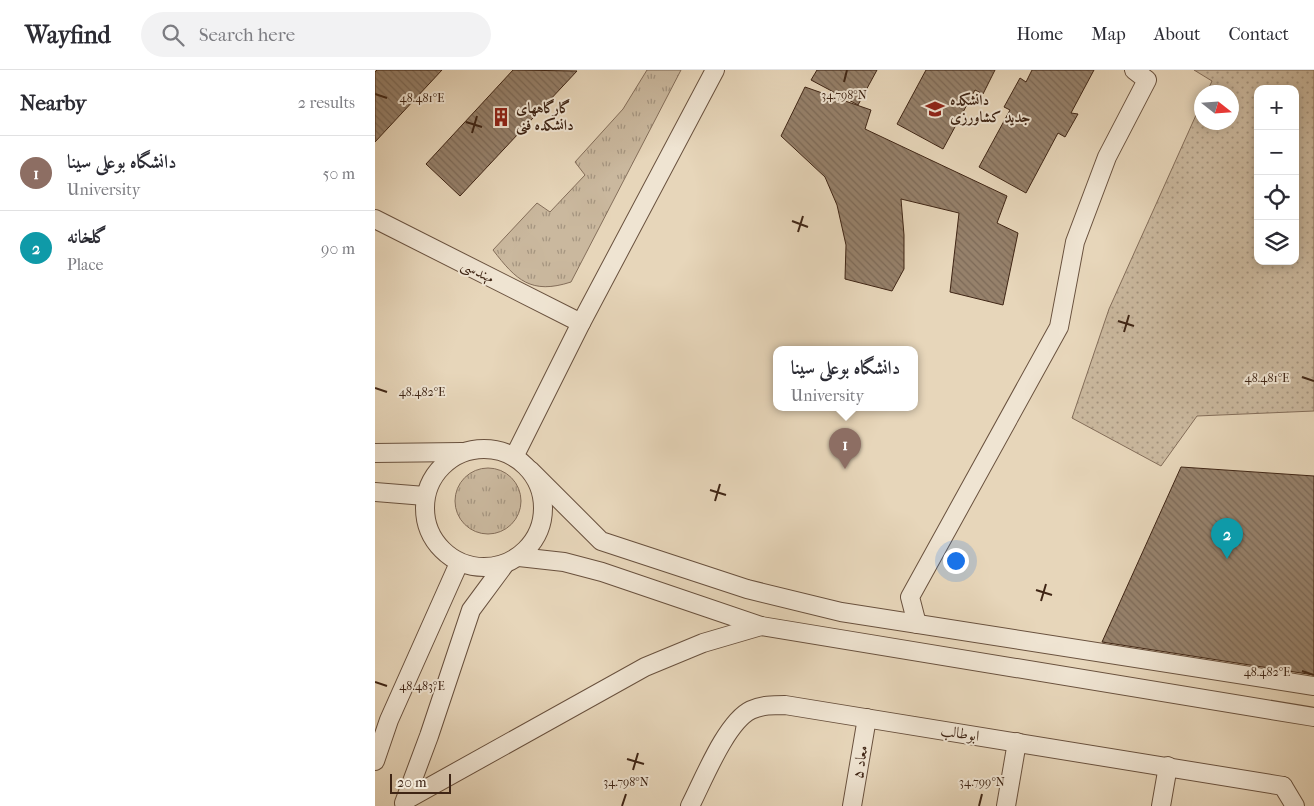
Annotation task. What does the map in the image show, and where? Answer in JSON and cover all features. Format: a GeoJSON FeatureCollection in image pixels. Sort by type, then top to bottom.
{"type":"FeatureCollection","features":[{"type":"Feature","properties":{"kind":"street"},"geometry":{"type":"LineString","coordinates":[[514,457],[581,323],[715,70]]}},
{"type":"Feature","properties":{"kind":"street"},"geometry":{"type":"LineString","coordinates":[[917,624],[910,597],[1059,327],[1075,242],[1107,157],[1147,80],[1134,70]]}},
{"type":"Feature","properties":{"kind":"street","name":"مهندسی"},"geometry":{"type":"LineString","coordinates":[[375,219],[581,323]]}},
{"type":"Feature","properties":{"kind":"street"},"geometry":{"type":"LineString","coordinates":[[375,453],[463,452],[480,448],[498,450],[514,457],[530,470],[601,541],[747,589],[841,612],[1314,686]]}},
{"type":"Feature","properties":{"kind":"street"},"geometry":{"type":"LineString","coordinates":[[463,452],[445,462],[433,477],[425,496],[424,516],[430,536],[443,552],[459,563],[474,568],[490,568],[512,560],[564,562],[602,572],[761,626],[1314,717]]}},
{"type":"Feature","properties":{"kind":"street"},"geometry":{"type":"LineString","coordinates":[[404,803],[429,736],[471,610],[512,560],[533,543],[541,525],[543,506],[539,486],[530,470]]}},
{"type":"Feature","properties":{"kind":"street"},"geometry":{"type":"LineString","coordinates":[[375,492],[425,496]]}},
{"type":"Feature","properties":{"kind":"street"},"geometry":{"type":"LineString","coordinates":[[375,761],[389,720],[459,563]]}},
{"type":"Feature","properties":{"kind":"street"},"geometry":{"type":"LineString","coordinates":[[404,803],[645,667],[703,643],[761,626]]}},
{"type":"Feature","properties":{"kind":"street","name":"ابوطالب"},"geometry":{"type":"LineString","coordinates":[[690,806],[727,735],[737,721],[751,710],[767,705],[785,705],[1283,786]]}},
{"type":"Feature","properties":{"kind":"street","name":"معاد ۵"},"geometry":{"type":"LineString","coordinates":[[852,806],[867,718]]}},
{"type":"Feature","properties":{"kind":"street"},"geometry":{"type":"LineString","coordinates":[[1006,806],[1017,742]]}},
{"type":"Feature","properties":{"kind":"street"},"geometry":{"type":"LineString","coordinates":[[1161,806],[1168,766]]}},
{"type":"Feature","properties":{"kind":"street"},"geometry":{"type":"LineString","coordinates":[[1280,806],[1283,786]]}},
{"type":"Feature","properties":{"kind":"street"},"geometry":{"type":"LineString","coordinates":[[1283,786],[1295,806]]}},
{"type":"Feature","properties":{"kind":"green space"},"geometry":{"type":"Polygon","coordinates":[[[647,70],[681,70],[571,282],[545,287],[526,282],[517,277],[493,250],[537,203],[550,212],[585,175],[575,162],[623,109],[647,70]]]}},
{"type":"Feature","properties":{"kind":"green space"},"geometry":{"type":"Polygon","coordinates":[[[1194,70],[1314,70],[1314,411],[1197,416],[1161,466],[1072,418],[1109,309],[1194,120],[1194,130],[1239,130],[1239,85],[1210,85],[1212,81],[1194,70]]]}},
{"type":"Feature","properties":{"kind":"green space"},"geometry":{"type":"Polygon","coordinates":[[[488,468],[501,471],[511,478],[518,488],[521,501],[518,514],[511,524],[501,531],[488,534],[475,531],[465,524],[458,514],[455,501],[458,488],[465,478],[475,471],[488,468]]]}},
{"type":"Feature","properties":{"kind":"building"},"geometry":{"type":"Polygon","coordinates":[[[377,70],[442,70],[375,142],[375,72],[377,70]]]}},
{"type":"Feature","properties":{"kind":"building","name":"گارگاههای دانشکده فنی"},"geometry":{"type":"Polygon","coordinates":[[[513,70],[577,71],[460,196],[426,164],[513,70]]]}},
{"type":"Feature","properties":{"kind":"building"},"geometry":{"type":"Polygon","coordinates":[[[817,70],[877,70],[858,105],[811,80],[817,70]]]}},
{"type":"Feature","properties":{"kind":"building","name":"دانشکده جدید کشاورزی"},"geometry":{"type":"Polygon","coordinates":[[[926,70],[995,70],[983,94],[975,90],[943,149],[897,124],[926,70]]]}},
{"type":"Feature","properties":{"kind":"building","name":"دانشکده جدید کشاورزی"},"geometry":{"type":"Polygon","coordinates":[[[1032,70],[1094,70],[1071,113],[1078,114],[1065,137],[1058,133],[1026,193],[979,167],[1010,110],[1004,107],[1020,78],[1026,82],[1032,70]]]}},
{"type":"Feature","properties":{"kind":"building","name":"دانشکده جدید کشاورزی"},"geometry":{"type":"Polygon","coordinates":[[[805,87],[871,110],[865,129],[1007,196],[997,223],[1018,233],[1003,305],[950,292],[959,213],[901,199],[904,269],[892,291],[845,279],[846,245],[837,205],[825,177],[781,136],[805,87]]]}},
{"type":"Feature","properties":{"kind":"building"},"geometry":{"type":"Polygon","coordinates":[[[1181,467],[1314,476],[1314,675],[1102,642],[1181,467]]]}},
{"type":"Feature","properties":{"kind":"place","name":"دانشکده جدید کشاورزی"},"geometry":{"type":"Point","coordinates":[935,109]}},
{"type":"Feature","properties":{"kind":"place","name":"گارگاههای دانشکده فنی"},"geometry":{"type":"Point","coordinates":[501,117]}},
{"type":"Feature","properties":{"kind":"place","name":"دانشگاه بوعلی سینا"},"geometry":{"type":"Point","coordinates":[845,469]}},
{"type":"Feature","properties":{"kind":"place","name":"گلخانه"},"geometry":{"type":"Point","coordinates":[1227,559]}}]}
